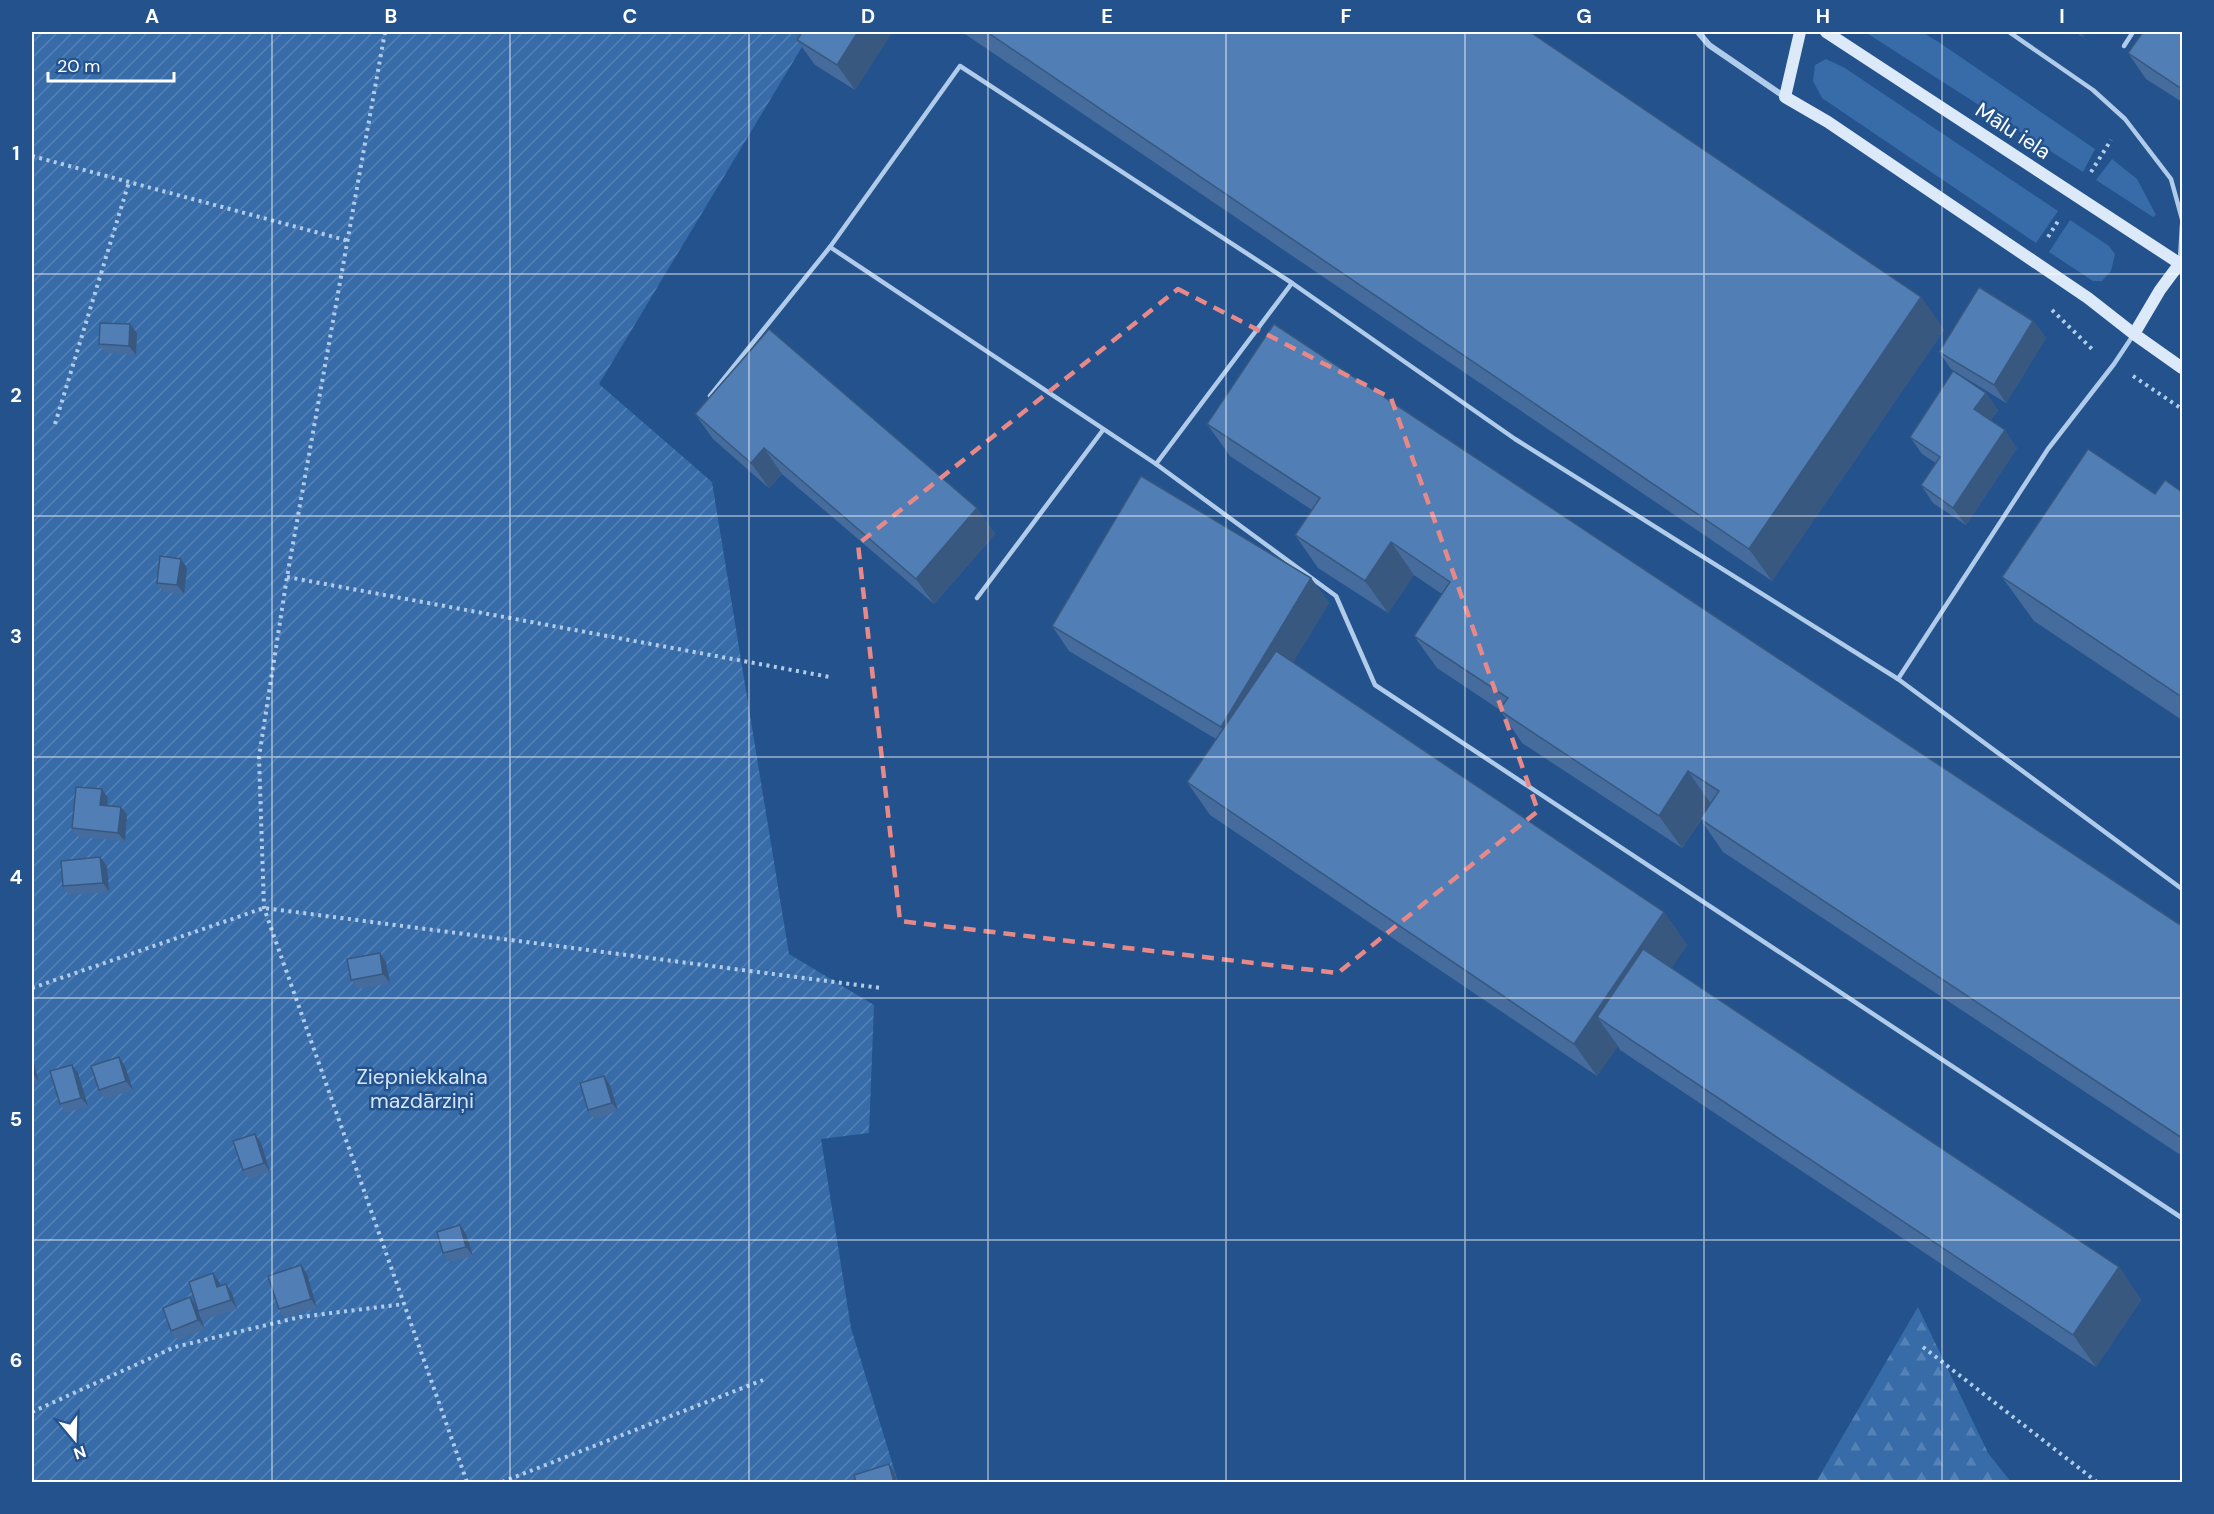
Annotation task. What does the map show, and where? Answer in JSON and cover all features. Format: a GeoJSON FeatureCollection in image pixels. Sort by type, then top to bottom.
{"type":"FeatureCollection","features":[{"type":"Feature","properties":{"kind":"street"},"geometry":{"type":"LineString","coordinates":[[1698,32],[1709,45],[1785,98],[1828,122],[2088,298],[2182,368]]}},
{"type":"Feature","properties":{"kind":"street"},"geometry":{"type":"LineString","coordinates":[[1785,98],[1800,32]]}},
{"type":"Feature","properties":{"kind":"street","name":"Mālu iela"},"geometry":{"type":"LineString","coordinates":[[1826,32],[2181,264]]}},
{"type":"Feature","properties":{"kind":"street"},"geometry":{"type":"LineString","coordinates":[[2134,334],[2160,291],[2181,264]]}},
{"type":"Feature","properties":{"kind":"lane"},"geometry":{"type":"LineString","coordinates":[[2009,32],[2093,90],[2125,119],[2171,179],[2182,219]]}},
{"type":"Feature","properties":{"kind":"lane"},"geometry":{"type":"LineString","coordinates":[[2124,46],[2133,32]]}},
{"type":"Feature","properties":{"kind":"lane"},"geometry":{"type":"LineString","coordinates":[[710,396],[830,247],[960,66],[1292,283],[1515,439],[1898,679],[2182,889]]}},
{"type":"Feature","properties":{"kind":"lane"},"geometry":{"type":"LineString","coordinates":[[2181,264],[2182,225]]}},
{"type":"Feature","properties":{"kind":"lane"},"geometry":{"type":"LineString","coordinates":[[830,247],[1156,464],[1336,596],[1375,685],[2182,1218]]}},
{"type":"Feature","properties":{"kind":"lane"},"geometry":{"type":"LineString","coordinates":[[1156,464],[1292,283]]}},
{"type":"Feature","properties":{"kind":"lane"},"geometry":{"type":"LineString","coordinates":[[1898,679],[2048,449],[2114,364],[2134,334]]}},
{"type":"Feature","properties":{"kind":"lane"},"geometry":{"type":"LineString","coordinates":[[977,598],[1103,429]]}},
{"type":"Feature","properties":{"kind":"path"},"geometry":{"type":"LineString","coordinates":[[385,32],[287,577],[259,757],[264,908],[467,1482]]}},
{"type":"Feature","properties":{"kind":"path"},"geometry":{"type":"LineString","coordinates":[[32,156],[349,240]]}},
{"type":"Feature","properties":{"kind":"path"},"geometry":{"type":"LineString","coordinates":[[55,424],[129,182]]}},
{"type":"Feature","properties":{"kind":"path"},"geometry":{"type":"LineString","coordinates":[[2052,310],[2095,351],[2182,409]]}},
{"type":"Feature","properties":{"kind":"path"},"geometry":{"type":"LineString","coordinates":[[287,577],[830,677]]}},
{"type":"Feature","properties":{"kind":"path"},"geometry":{"type":"LineString","coordinates":[[32,988],[264,908],[881,988]]}},
{"type":"Feature","properties":{"kind":"path"},"geometry":{"type":"LineString","coordinates":[[32,1412],[175,1347],[300,1317],[404,1304]]}},
{"type":"Feature","properties":{"kind":"path"},"geometry":{"type":"LineString","coordinates":[[1923,1347],[2097,1482]]}},
{"type":"Feature","properties":{"kind":"path"},"geometry":{"type":"LineString","coordinates":[[502,1482],[763,1380]]}},
{"type":"Feature","properties":{"kind":"highlighted area"},"geometry":{"type":"Polygon","coordinates":[[[1178,289],[1391,398],[1538,811],[1338,973],[900,921],[858,544],[1178,289]]]}},
{"type":"Feature","properties":{"kind":"green space","name":"Ziepniekkalna mazdārziņi"},"geometry":{"type":"Polygon","coordinates":[[[32,32],[811,32],[599,384],[712,482],[789,954],[874,1005],[869,1133],[821,1139],[851,1328],[898,1482],[32,1482],[32,32]]]}},
{"type":"Feature","properties":{"kind":"green space"},"geometry":{"type":"Polygon","coordinates":[[[1865,32],[1922,32],[1940,43],[2095,149],[2083,172],[1865,32]]]}},
{"type":"Feature","properties":{"kind":"green space"},"geometry":{"type":"Polygon","coordinates":[[[1826,59],[1845,68],[2058,211],[2036,243],[1822,98],[1813,81],[1815,65],[1826,59]]]}},
{"type":"Feature","properties":{"kind":"green space"},"geometry":{"type":"Polygon","coordinates":[[[2112,159],[2137,179],[2156,215],[2153,217],[2096,180],[2112,159]]]}},
{"type":"Feature","properties":{"kind":"green space"},"geometry":{"type":"Polygon","coordinates":[[[2070,220],[2109,246],[2115,254],[2111,271],[2102,281],[2093,281],[2049,252],[2070,220]]]}},
{"type":"Feature","properties":{"kind":"green space"},"geometry":{"type":"Polygon","coordinates":[[[1918,1307],[1988,1453],[2011,1482],[1816,1482],[1918,1307]]]}},
{"type":"Feature","properties":{"kind":"building"},"geometry":{"type":"Polygon","coordinates":[[[802,32],[858,32],[837,65],[797,40],[802,32]]]}},
{"type":"Feature","properties":{"kind":"building"},"geometry":{"type":"Polygon","coordinates":[[[987,32],[1530,32],[1921,297],[1749,549],[987,32]]]}},
{"type":"Feature","properties":{"kind":"building"},"geometry":{"type":"Polygon","coordinates":[[[2143,32],[2182,32],[2182,89],[2128,53],[2143,32]]]}},
{"type":"Feature","properties":{"kind":"building"},"geometry":{"type":"Polygon","coordinates":[[[1979,287],[2033,321],[1994,385],[1939,352],[1979,287]]]}},
{"type":"Feature","properties":{"kind":"building"},"geometry":{"type":"Polygon","coordinates":[[[100,323],[130,324],[129,346],[99,344],[100,323]]]}},
{"type":"Feature","properties":{"kind":"building"},"geometry":{"type":"Polygon","coordinates":[[[1274,324],[2182,926],[2182,1138],[1700,819],[1719,791],[1688,771],[1659,816],[1499,710],[1508,698],[1414,636],[1450,582],[1391,542],[1365,581],[1295,535],[1320,498],[1207,424],[1274,324]]]}},
{"type":"Feature","properties":{"kind":"building"},"geometry":{"type":"Polygon","coordinates":[[[769,329],[977,508],[916,579],[764,448],[751,463],[695,414],[769,329]]]}},
{"type":"Feature","properties":{"kind":"building"},"geometry":{"type":"Polygon","coordinates":[[[1953,371],[1986,393],[1974,409],[2005,430],[1953,508],[1921,485],[1940,457],[1910,437],[1953,371]]]}},
{"type":"Feature","properties":{"kind":"building"},"geometry":{"type":"Polygon","coordinates":[[[2088,449],[2155,494],[2165,480],[2182,492],[2182,697],[2002,577],[2088,449]]]}},
{"type":"Feature","properties":{"kind":"building"},"geometry":{"type":"Polygon","coordinates":[[[1141,476],[1311,578],[1221,727],[1052,626],[1141,476]]]}},
{"type":"Feature","properties":{"kind":"building"},"geometry":{"type":"Polygon","coordinates":[[[160,556],[181,559],[177,585],[157,583],[160,556]]]}},
{"type":"Feature","properties":{"kind":"building"},"geometry":{"type":"Polygon","coordinates":[[[1276,651],[1664,912],[1574,1044],[1187,782],[1276,651]]]}},
{"type":"Feature","properties":{"kind":"building"},"geometry":{"type":"Polygon","coordinates":[[[76,787],[102,789],[100,805],[121,807],[118,833],[72,828],[76,787]]]}},
{"type":"Feature","properties":{"kind":"building"},"geometry":{"type":"Polygon","coordinates":[[[100,857],[103,883],[63,886],[61,861],[100,857]]]}},
{"type":"Feature","properties":{"kind":"building"},"geometry":{"type":"Polygon","coordinates":[[[1643,949],[2119,1267],[2073,1335],[1597,1017],[1643,949]]]}},
{"type":"Feature","properties":{"kind":"building"},"geometry":{"type":"Polygon","coordinates":[[[380,953],[383,974],[351,980],[347,959],[380,953]]]}},
{"type":"Feature","properties":{"kind":"building"},"geometry":{"type":"Polygon","coordinates":[[[119,1057],[126,1081],[99,1090],[91,1066],[119,1057]]]}},
{"type":"Feature","properties":{"kind":"building"},"geometry":{"type":"Polygon","coordinates":[[[72,1065],[81,1098],[60,1104],[50,1071],[72,1065]]]}},
{"type":"Feature","properties":{"kind":"building"},"geometry":{"type":"Polygon","coordinates":[[[604,1076],[612,1103],[588,1110],[580,1083],[604,1076]]]}},
{"type":"Feature","properties":{"kind":"building"},"geometry":{"type":"Polygon","coordinates":[[[255,1134],[264,1163],[243,1170],[233,1141],[255,1134]]]}},
{"type":"Feature","properties":{"kind":"building"},"geometry":{"type":"Polygon","coordinates":[[[460,1225],[466,1247],[443,1253],[437,1232],[460,1225]]]}},
{"type":"Feature","properties":{"kind":"building"},"geometry":{"type":"Polygon","coordinates":[[[301,1265],[311,1299],[279,1309],[268,1276],[301,1265]]]}},
{"type":"Feature","properties":{"kind":"building"},"geometry":{"type":"Polygon","coordinates":[[[213,1273],[217,1287],[226,1284],[231,1300],[198,1311],[189,1282],[213,1273]]]}},
{"type":"Feature","properties":{"kind":"building"},"geometry":{"type":"Polygon","coordinates":[[[190,1297],[198,1320],[171,1331],[163,1308],[190,1297]]]}},
{"type":"Feature","properties":{"kind":"building"},"geometry":{"type":"Polygon","coordinates":[[[889,1464],[894,1482],[856,1482],[854,1475],[889,1464]]]}}]}
